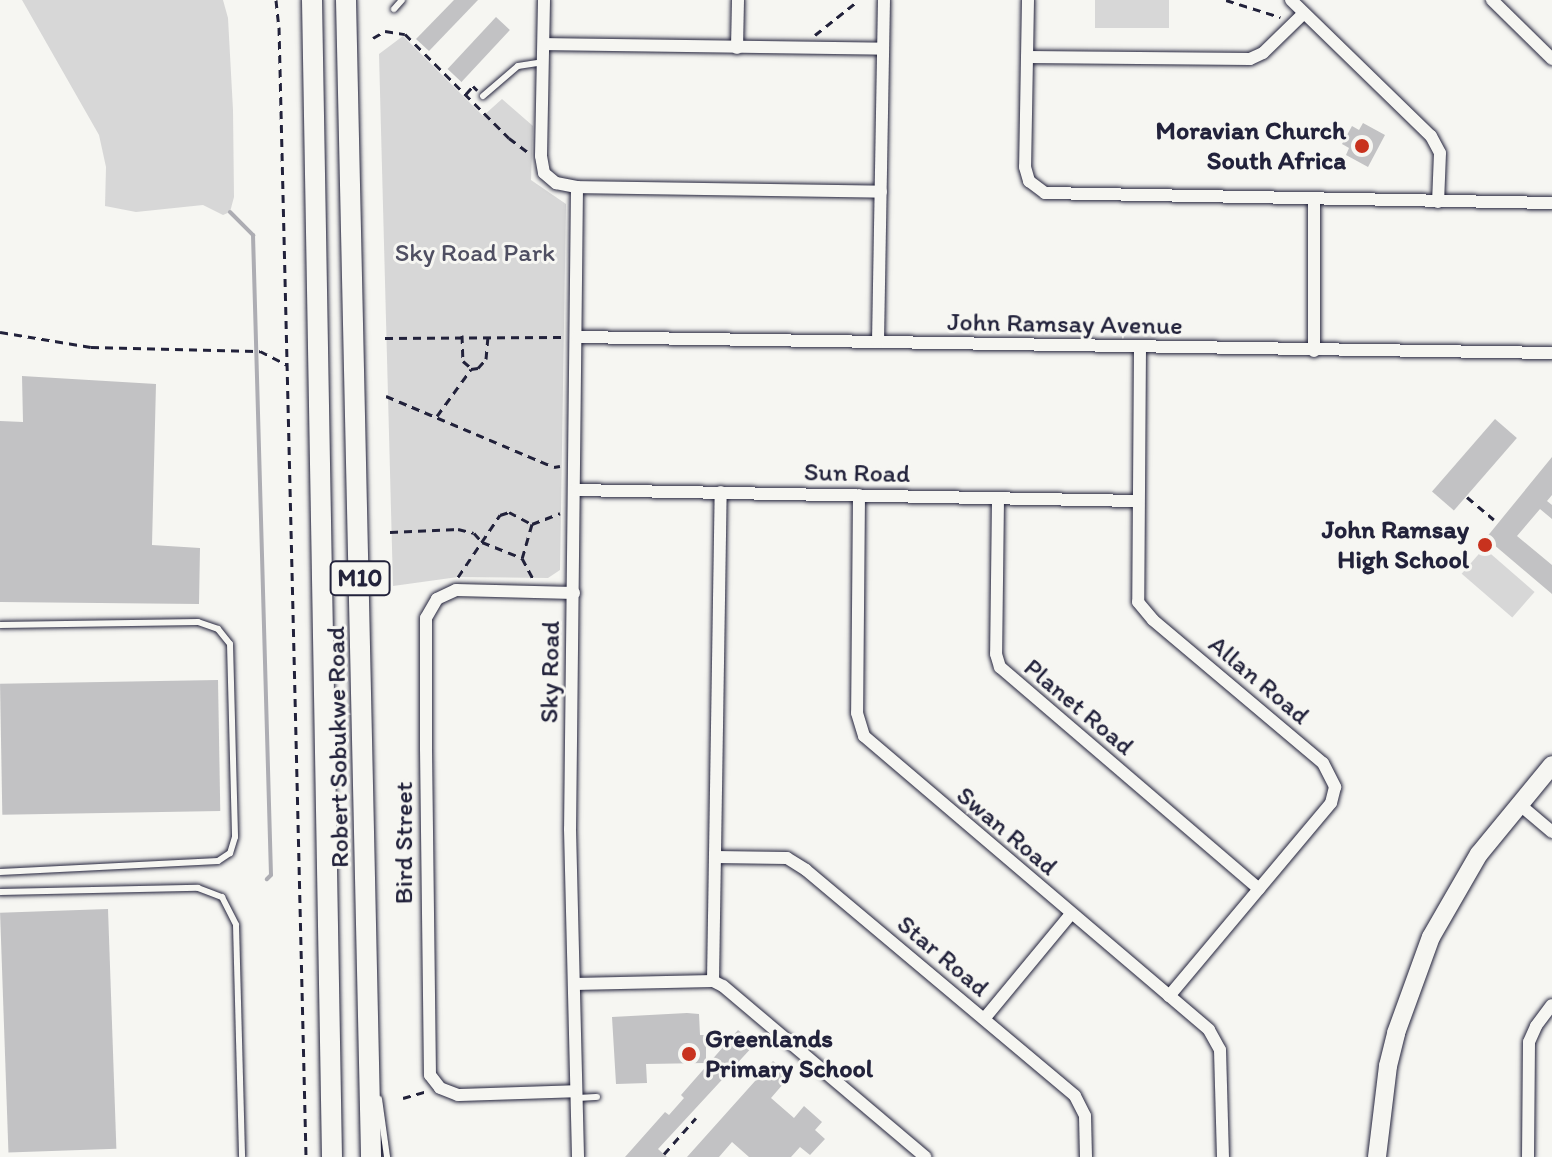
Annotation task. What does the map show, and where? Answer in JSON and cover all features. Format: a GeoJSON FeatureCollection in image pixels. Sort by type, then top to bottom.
{"type":"FeatureCollection","features":[{"type":"Feature","properties":{"kind":"main road","name":"Robert Sobukwe Road"},"geometry":{"type":"LineString","coordinates":[[346,0],[371,1157]]}},
{"type":"Feature","properties":{"kind":"main road","name":"Robert Sobukwe Road"},"geometry":{"type":"LineString","coordinates":[[310,5],[332,1157]]}},
{"type":"Feature","properties":{"kind":"street"},"geometry":{"type":"LineString","coordinates":[[544,0],[541,156],[544,173],[550,179],[577,187],[881,192]]}},
{"type":"Feature","properties":{"kind":"street"},"geometry":{"type":"LineString","coordinates":[[737,48],[738,0]]}},
{"type":"Feature","properties":{"kind":"street"},"geometry":{"type":"LineString","coordinates":[[878,342],[884,0]]}},
{"type":"Feature","properties":{"kind":"street"},"geometry":{"type":"LineString","coordinates":[[1028,0],[1025,167],[1029,181],[1039,190],[1052,194],[1552,203]]}},
{"type":"Feature","properties":{"kind":"street"},"geometry":{"type":"LineString","coordinates":[[1291,0],[1437,145],[1438,202]]}},
{"type":"Feature","properties":{"kind":"street"},"geometry":{"type":"LineString","coordinates":[[1492,0],[1552,59]]}},
{"type":"Feature","properties":{"kind":"street"},"geometry":{"type":"LineString","coordinates":[[1027,57],[1250,59],[1263,53],[1304,13]]}},
{"type":"Feature","properties":{"kind":"street"},"geometry":{"type":"LineString","coordinates":[[545,44],[883,49]]}},
{"type":"Feature","properties":{"kind":"street","name":"Sky Road"},"geometry":{"type":"LineString","coordinates":[[577,187],[572,337],[576,464],[570,829],[578,1157]]}},
{"type":"Feature","properties":{"kind":"street"},"geometry":{"type":"LineString","coordinates":[[1314,198],[1314,351]]}},
{"type":"Feature","properties":{"kind":"street","name":"John Ramsay Avenue"},"geometry":{"type":"LineString","coordinates":[[572,337],[1552,353]]}},
{"type":"Feature","properties":{"kind":"street","name":"Allan Road"},"geometry":{"type":"LineString","coordinates":[[1140,347],[1137,501],[1137,597],[1140,607],[1323,763],[1334,778],[1331,803],[1169,996]]}},
{"type":"Feature","properties":{"kind":"street","name":"Sun Road"},"geometry":{"type":"LineString","coordinates":[[575,490],[1137,501]]}},
{"type":"Feature","properties":{"kind":"street"},"geometry":{"type":"LineString","coordinates":[[713,981],[721,492]]}},
{"type":"Feature","properties":{"kind":"street","name":"Swan Road"},"geometry":{"type":"LineString","coordinates":[[859,495],[857,701],[860,729],[872,745],[1209,1030],[1218,1043],[1223,1157]]}},
{"type":"Feature","properties":{"kind":"street","name":"Planet Road"},"geometry":{"type":"LineString","coordinates":[[998,499],[996,654],[1000,667],[1259,889]]}},
{"type":"Feature","properties":{"kind":"street"},"geometry":{"type":"LineString","coordinates":[[456,590],[574,593]]}},
{"type":"Feature","properties":{"kind":"street","name":"Bird Street"},"geometry":{"type":"LineString","coordinates":[[440,1088],[427,1067],[426,618],[437,599],[456,590]]}},
{"type":"Feature","properties":{"kind":"street"},"geometry":{"type":"LineString","coordinates":[[1377,1157],[1388,1066],[1417,968],[1462,881],[1552,765]]}},
{"type":"Feature","properties":{"kind":"street"},"geometry":{"type":"LineString","coordinates":[[1519,804],[1552,832]]}},
{"type":"Feature","properties":{"kind":"street","name":"Star Road"},"geometry":{"type":"LineString","coordinates":[[715,857],[776,857],[796,863],[1080,1102],[1085,1116],[1086,1157]]}},
{"type":"Feature","properties":{"kind":"street"},"geometry":{"type":"LineString","coordinates":[[984,1019],[1071,914]]}},
{"type":"Feature","properties":{"kind":"street"},"geometry":{"type":"LineString","coordinates":[[574,984],[713,981],[736,994],[925,1157]]}},
{"type":"Feature","properties":{"kind":"street"},"geometry":{"type":"LineString","coordinates":[[1528,1157],[1529,1042],[1536,1026],[1552,1005]]}},
{"type":"Feature","properties":{"kind":"street"},"geometry":{"type":"LineString","coordinates":[[440,1088],[458,1095],[576,1095]]}},
{"type":"Feature","properties":{"kind":"lane"},"geometry":{"type":"LineString","coordinates":[[394,9],[402,0]]}},
{"type":"Feature","properties":{"kind":"lane"},"geometry":{"type":"LineString","coordinates":[[483,96],[518,66],[544,62]]}},
{"type":"Feature","properties":{"kind":"lane"},"geometry":{"type":"LineString","coordinates":[[0,625],[198,622],[218,629],[230,644],[235,837],[230,853],[218,861],[0,872]]}},
{"type":"Feature","properties":{"kind":"lane"},"geometry":{"type":"LineString","coordinates":[[0,892],[198,888],[222,897],[236,925],[242,1157]]}},
{"type":"Feature","properties":{"kind":"lane"},"geometry":{"type":"LineString","coordinates":[[369,1052],[387,1157]]}},
{"type":"Feature","properties":{"kind":"lane"},"geometry":{"type":"LineString","coordinates":[[576,1095],[597,1097]]}},
{"type":"Feature","properties":{"kind":"path"},"geometry":{"type":"LineString","coordinates":[[276,0],[306,1157]]}},
{"type":"Feature","properties":{"kind":"path"},"geometry":{"type":"LineString","coordinates":[[807,48],[815,35],[859,0]]}},
{"type":"Feature","properties":{"kind":"path"},"geometry":{"type":"LineString","coordinates":[[1226,0],[1279,17],[1290,27]]}},
{"type":"Feature","properties":{"kind":"path"},"geometry":{"type":"LineString","coordinates":[[373,38],[385,31],[405,34],[509,138],[528,152],[541,156]]}},
{"type":"Feature","properties":{"kind":"path"},"geometry":{"type":"LineString","coordinates":[[0,332],[91,347],[260,351],[287,365]]}},
{"type":"Feature","properties":{"kind":"path"},"geometry":{"type":"LineString","coordinates":[[385,338],[462,335],[572,337]]}},
{"type":"Feature","properties":{"kind":"path"},"geometry":{"type":"LineString","coordinates":[[462,335],[463,361],[471,369]]}},
{"type":"Feature","properties":{"kind":"path"},"geometry":{"type":"LineString","coordinates":[[437,416],[471,369],[478,368],[486,359],[487,335]]}},
{"type":"Feature","properties":{"kind":"path"},"geometry":{"type":"LineString","coordinates":[[386,396],[554,467],[576,464]]}},
{"type":"Feature","properties":{"kind":"path"},"geometry":{"type":"LineString","coordinates":[[1467,497],[1494,520]]}},
{"type":"Feature","properties":{"kind":"path"},"geometry":{"type":"LineString","coordinates":[[456,590],[456,580],[500,515],[509,512],[532,524],[575,510]]}},
{"type":"Feature","properties":{"kind":"path"},"geometry":{"type":"LineString","coordinates":[[522,558],[532,524]]}},
{"type":"Feature","properties":{"kind":"path"},"geometry":{"type":"LineString","coordinates":[[390,532],[458,529],[474,533],[482,542],[522,558],[534,581],[535,593]]}},
{"type":"Feature","properties":{"kind":"path"},"geometry":{"type":"LineString","coordinates":[[403,1098],[440,1088]]}},
{"type":"Feature","properties":{"kind":"path"},"geometry":{"type":"LineString","coordinates":[[664,1154],[696,1118]]}},
{"type":"Feature","properties":{"kind":"green space"},"geometry":{"type":"Polygon","coordinates":[[[22,0],[223,0],[228,18],[233,110],[234,197],[230,212],[223,215],[203,205],[136,212],[105,206],[106,167],[99,135],[22,0]]]}},
{"type":"Feature","properties":{"kind":"green space"},"geometry":{"type":"Polygon","coordinates":[[[1095,0],[1169,0],[1169,28],[1095,28],[1095,0]]]}},
{"type":"Feature","properties":{"kind":"green space","name":"Sky Road Park"},"geometry":{"type":"Polygon","coordinates":[[[403,36],[483,116],[502,99],[533,126],[531,180],[566,204],[560,570],[548,578],[458,577],[393,586],[379,54],[403,36]]]}},
{"type":"Feature","properties":{"kind":"green space"},"geometry":{"type":"Polygon","coordinates":[[[1484,548],[1535,592],[1512,618],[1462,574],[1484,548]]]}},
{"type":"Feature","properties":{"kind":"building"},"geometry":{"type":"Polygon","coordinates":[[[454,0],[478,0],[429,51],[416,39],[454,0]]]}},
{"type":"Feature","properties":{"kind":"building"},"geometry":{"type":"Polygon","coordinates":[[[496,17],[510,30],[461,82],[448,69],[496,17]]]}},
{"type":"Feature","properties":{"kind":"building","name":"Moravian Church South Africa"},"geometry":{"type":"Polygon","coordinates":[[[1363,123],[1385,135],[1368,167],[1346,155],[1349,148],[1342,144],[1352,126],[1359,130],[1363,123]]]}},
{"type":"Feature","properties":{"kind":"building"},"geometry":{"type":"Polygon","coordinates":[[[22,376],[156,384],[152,545],[200,548],[199,604],[0,602],[0,421],[23,422],[22,376]]]}},
{"type":"Feature","properties":{"kind":"building"},"geometry":{"type":"Polygon","coordinates":[[[1495,419],[1517,438],[1454,510],[1432,491],[1495,419]]]}},
{"type":"Feature","properties":{"kind":"building"},"geometry":{"type":"Polygon","coordinates":[[[1552,457],[1552,495],[1547,501],[1552,505],[1552,519],[1540,509],[1517,536],[1552,565],[1552,594],[1486,538],[1552,457]]]}},
{"type":"Feature","properties":{"kind":"building"},"geometry":{"type":"Polygon","coordinates":[[[218,680],[220,811],[2,815],[0,684],[218,680]]]}},
{"type":"Feature","properties":{"kind":"building"},"geometry":{"type":"Polygon","coordinates":[[[108,909],[116,1149],[8,1153],[0,913],[108,909]]]}},
{"type":"Feature","properties":{"kind":"building"},"geometry":{"type":"Polygon","coordinates":[[[699,1014],[700,1035],[706,1035],[706,1063],[646,1064],[647,1083],[616,1084],[612,1017],[699,1014]]]}},
{"type":"Feature","properties":{"kind":"building"},"geometry":{"type":"Polygon","coordinates":[[[738,1030],[755,1044],[658,1149],[667,1157],[625,1157],[665,1112],[669,1115],[684,1098],[681,1095],[738,1030]]]}},
{"type":"Feature","properties":{"kind":"building"},"geometry":{"type":"Polygon","coordinates":[[[773,1061],[790,1076],[771,1098],[794,1118],[804,1106],[822,1122],[815,1130],[825,1139],[810,1155],[800,1147],[791,1157],[749,1157],[732,1142],[719,1157],[687,1157],[773,1061]]]}},
{"type":"Feature","properties":{"kind":"waterway"},"geometry":{"type":"LineString","coordinates":[[230,212],[253,235],[271,875],[267,879]]}},
{"type":"Feature","properties":{"kind":"place","name":"Moravian Church South Africa"},"geometry":{"type":"Point","coordinates":[1362,146]}},
{"type":"Feature","properties":{"kind":"place","name":"John Ramsay High School"},"geometry":{"type":"Point","coordinates":[1485,545]}},
{"type":"Feature","properties":{"kind":"place","name":"Greenlands Primary School"},"geometry":{"type":"Point","coordinates":[689,1054]}}]}
